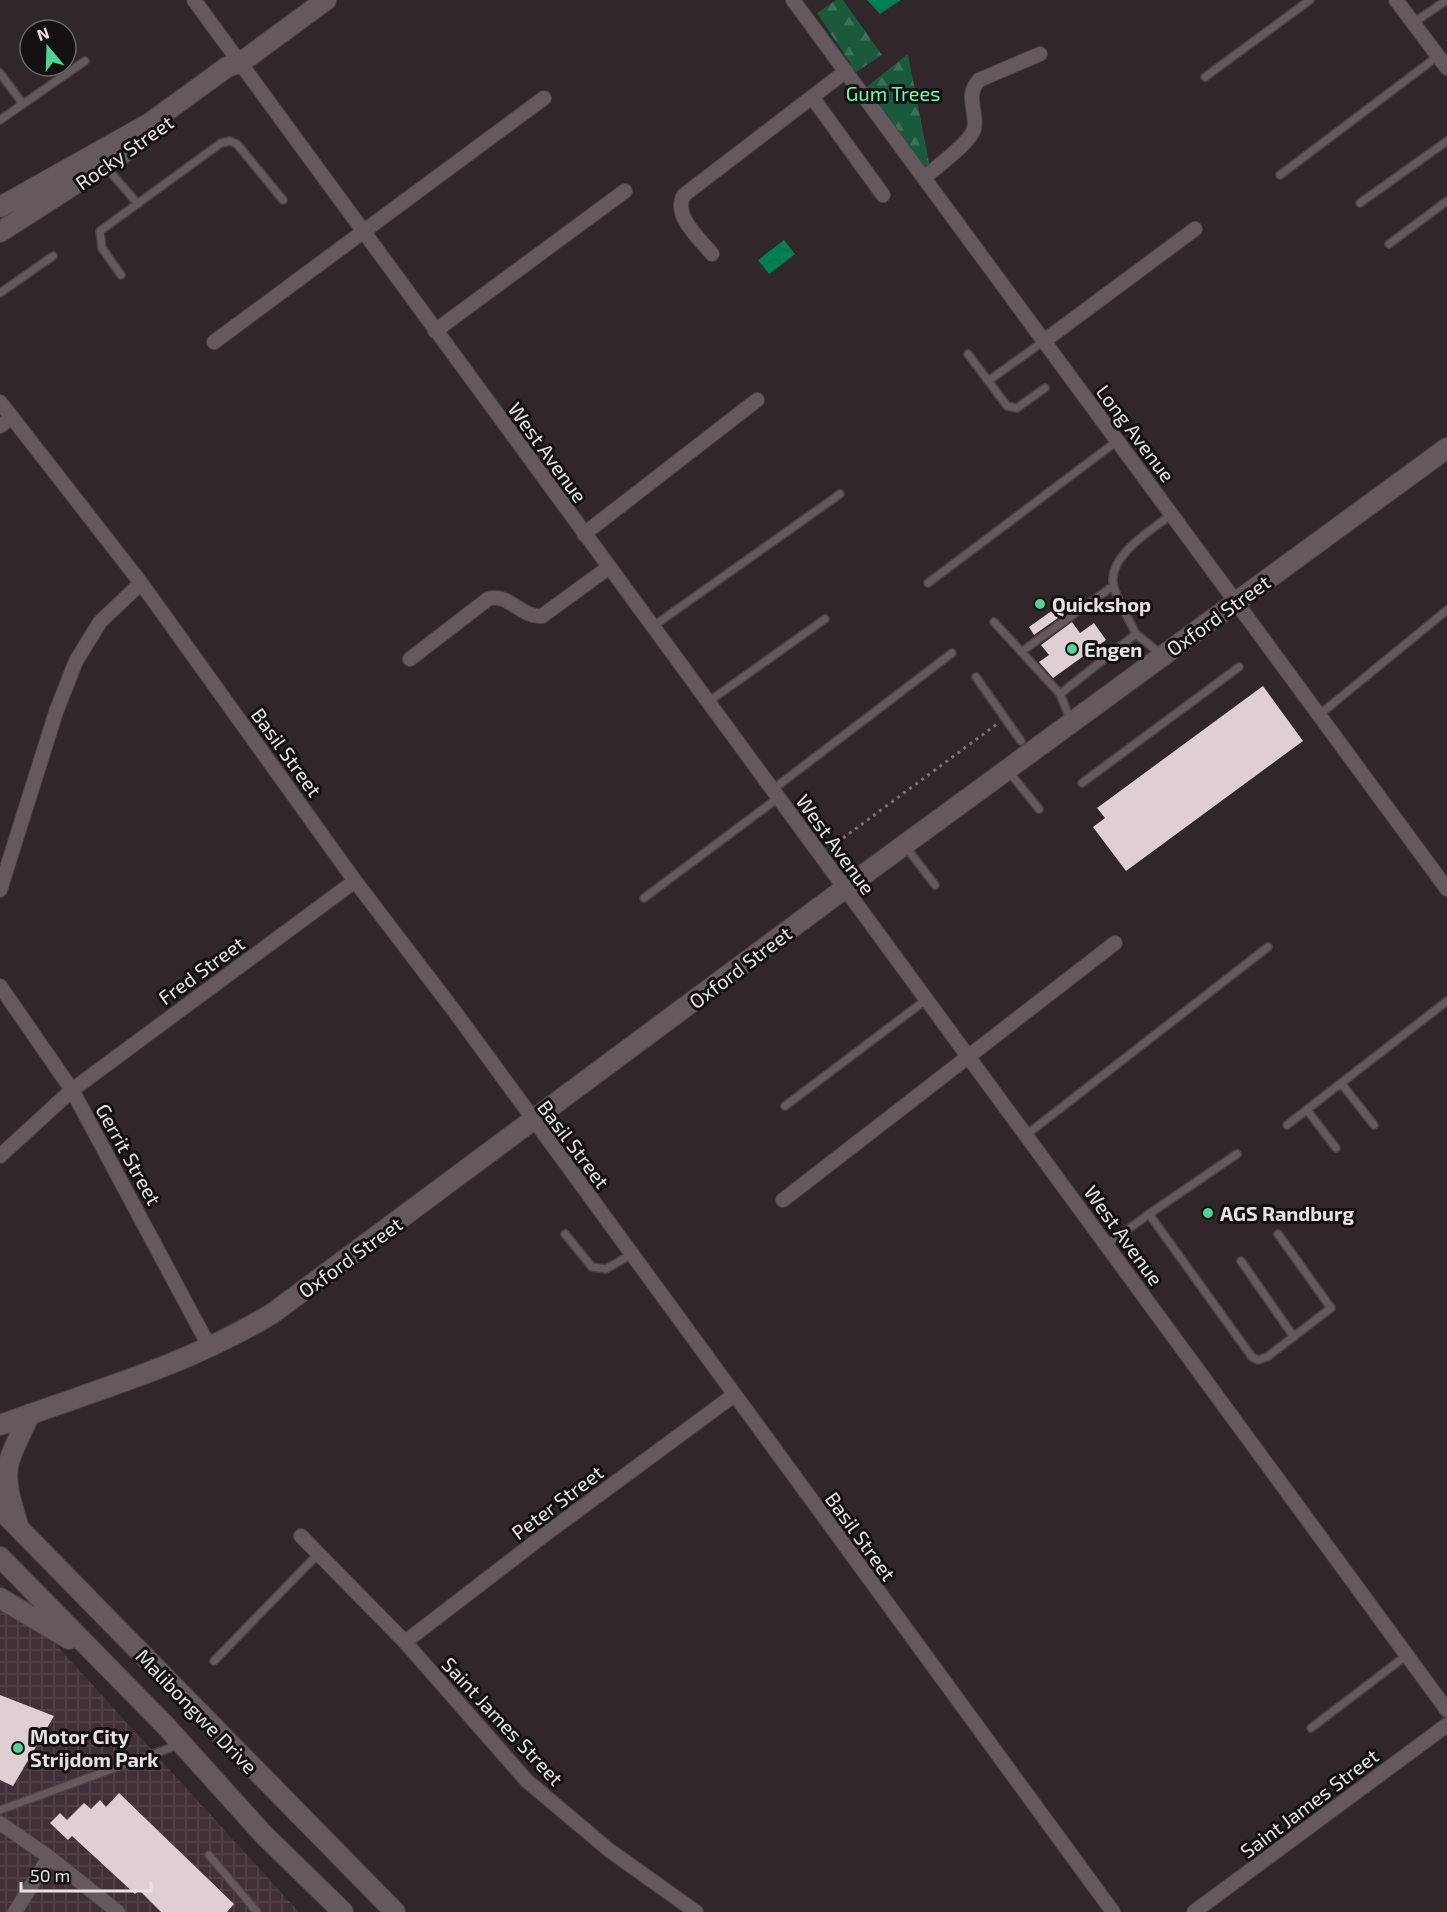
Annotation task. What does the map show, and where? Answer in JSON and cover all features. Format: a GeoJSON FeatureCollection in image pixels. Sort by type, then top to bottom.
{"type":"FeatureCollection","features":[{"type":"Feature","properties":{"kind":"street","name":"West Avenue"},"geometry":{"type":"LineString","coordinates":[[194,0],[1447,1710]]}},
{"type":"Feature","properties":{"kind":"street","name":"Rocky Street"},"geometry":{"type":"LineString","coordinates":[[0,207],[114,145],[172,108],[227,67],[240,63],[326,0]]}},
{"type":"Feature","properties":{"kind":"street","name":"Long Avenue"},"geometry":{"type":"LineString","coordinates":[[793,0],[1172,514],[1235,603],[1319,715],[1442,870],[1447,890]]}},
{"type":"Feature","properties":{"kind":"street"},"geometry":{"type":"LineString","coordinates":[[1396,0],[1447,68]]}},
{"type":"Feature","properties":{"kind":"street"},"geometry":{"type":"LineString","coordinates":[[924,178],[969,139],[974,129],[972,87],[979,80],[1040,54]]}},
{"type":"Feature","properties":{"kind":"street","name":"Rocky Street"},"geometry":{"type":"LineString","coordinates":[[0,232],[105,166],[234,75],[240,63]]}},
{"type":"Feature","properties":{"kind":"street"},"geometry":{"type":"LineString","coordinates":[[712,254],[681,213],[680,203],[684,195],[846,72]]}},
{"type":"Feature","properties":{"kind":"street"},"geometry":{"type":"LineString","coordinates":[[812,97],[883,195]]}},
{"type":"Feature","properties":{"kind":"street"},"geometry":{"type":"LineString","coordinates":[[214,342],[544,98]]}},
{"type":"Feature","properties":{"kind":"street"},"geometry":{"type":"LineString","coordinates":[[435,331],[625,191]]}},
{"type":"Feature","properties":{"kind":"street"},"geometry":{"type":"LineString","coordinates":[[1044,341],[1195,230]]}},
{"type":"Feature","properties":{"kind":"street"},"geometry":{"type":"LineString","coordinates":[[584,534],[757,400]]}},
{"type":"Feature","properties":{"kind":"street","name":"Basil Street"},"geometry":{"type":"LineString","coordinates":[[0,402],[141,583],[355,881],[455,1012],[532,1120],[633,1254],[1113,1912]]}},
{"type":"Feature","properties":{"kind":"street"},"geometry":{"type":"LineString","coordinates":[[0,426],[12,417]]}},
{"type":"Feature","properties":{"kind":"street","name":"Oxford Street"},"geometry":{"type":"LineString","coordinates":[[0,1425],[158,1370],[210,1348],[273,1313],[844,889],[1447,448]]}},
{"type":"Feature","properties":{"kind":"street"},"geometry":{"type":"LineString","coordinates":[[410,659],[488,599],[501,598],[530,616],[542,616],[608,568]]}},
{"type":"Feature","properties":{"kind":"street"},"geometry":{"type":"LineString","coordinates":[[0,890],[53,722],[76,661],[100,621],[141,583]]}},
{"type":"Feature","properties":{"kind":"street","name":"Fred Street"},"geometry":{"type":"LineString","coordinates":[[0,1156],[72,1090],[355,881]]}},
{"type":"Feature","properties":{"kind":"street"},"geometry":{"type":"LineString","coordinates":[[783,1200],[1115,943]]}},
{"type":"Feature","properties":{"kind":"street","name":"Gerrit Street"},"geometry":{"type":"LineString","coordinates":[[0,986],[72,1090],[210,1348]]}},
{"type":"Feature","properties":{"kind":"street","name":"Peter Street"},"geometry":{"type":"LineString","coordinates":[[405,1642],[543,1536],[734,1395]]}},
{"type":"Feature","properties":{"kind":"street"},"geometry":{"type":"LineString","coordinates":[[0,1413],[36,1412]]}},
{"type":"Feature","properties":{"kind":"street"},"geometry":{"type":"LineString","coordinates":[[19,1529],[6,1488],[5,1474],[8,1463],[36,1412]]}},
{"type":"Feature","properties":{"kind":"street","name":"Malibongwe Drive"},"geometry":{"type":"LineString","coordinates":[[0,1509],[395,1912]]}},
{"type":"Feature","properties":{"kind":"street","name":"Saint James Street"},"geometry":{"type":"LineString","coordinates":[[301,1536],[405,1642],[527,1781],[609,1850],[696,1912]]}},
{"type":"Feature","properties":{"kind":"street","name":"Malibongwe Drive"},"geometry":{"type":"LineString","coordinates":[[0,1557],[263,1834],[343,1912]]}},
{"type":"Feature","properties":{"kind":"street"},"geometry":{"type":"LineString","coordinates":[[0,1598],[92,1653]]}},
{"type":"Feature","properties":{"kind":"street","name":"Saint James Street"},"geometry":{"type":"LineString","coordinates":[[1194,1912],[1447,1725]]}},
{"type":"Feature","properties":{"kind":"street"},"geometry":{"type":"LineString","coordinates":[[0,1823],[49,1857],[118,1912]]}},
{"type":"Feature","properties":{"kind":"street"},"geometry":{"type":"LineString","coordinates":[[15,1912],[49,1857]]}},
{"type":"Feature","properties":{"kind":"lane"},"geometry":{"type":"LineString","coordinates":[[1205,77],[1310,0]]}},
{"type":"Feature","properties":{"kind":"lane"},"geometry":{"type":"LineString","coordinates":[[1413,23],[1447,0]]}},
{"type":"Feature","properties":{"kind":"lane"},"geometry":{"type":"LineString","coordinates":[[1280,175],[1438,56]]}},
{"type":"Feature","properties":{"kind":"lane"},"geometry":{"type":"LineString","coordinates":[[0,120],[85,61]]}},
{"type":"Feature","properties":{"kind":"lane"},"geometry":{"type":"LineString","coordinates":[[0,73],[23,104]]}},
{"type":"Feature","properties":{"kind":"lane"},"geometry":{"type":"LineString","coordinates":[[121,275],[102,248],[100,231],[221,143],[230,141],[237,144],[283,200]]}},
{"type":"Feature","properties":{"kind":"lane"},"geometry":{"type":"LineString","coordinates":[[1360,203],[1447,141]]}},
{"type":"Feature","properties":{"kind":"lane"},"geometry":{"type":"LineString","coordinates":[[105,166],[138,204]]}},
{"type":"Feature","properties":{"kind":"lane"},"geometry":{"type":"LineString","coordinates":[[1389,244],[1447,201]]}},
{"type":"Feature","properties":{"kind":"lane"},"geometry":{"type":"LineString","coordinates":[[0,293],[53,256]]}},
{"type":"Feature","properties":{"kind":"lane"},"geometry":{"type":"LineString","coordinates":[[988,381],[1044,341]]}},
{"type":"Feature","properties":{"kind":"lane"},"geometry":{"type":"LineString","coordinates":[[968,354],[1007,406],[1011,408],[1017,408],[1045,388]]}},
{"type":"Feature","properties":{"kind":"lane"},"geometry":{"type":"LineString","coordinates":[[928,583],[1117,441]]}},
{"type":"Feature","properties":{"kind":"lane"},"geometry":{"type":"LineString","coordinates":[[652,627],[840,494]]}},
{"type":"Feature","properties":{"kind":"lane"},"geometry":{"type":"LineString","coordinates":[[1162,655],[1136,634],[1113,586],[1113,575],[1117,563],[1172,514]]}},
{"type":"Feature","properties":{"kind":"lane"},"geometry":{"type":"LineString","coordinates":[[1021,652],[1113,586]]}},
{"type":"Feature","properties":{"kind":"lane"},"geometry":{"type":"LineString","coordinates":[[1319,715],[1447,610]]}},
{"type":"Feature","properties":{"kind":"lane"},"geometry":{"type":"LineString","coordinates":[[708,702],[825,619]]}},
{"type":"Feature","properties":{"kind":"lane"},"geometry":{"type":"LineString","coordinates":[[994,622],[1060,694],[1072,723]]}},
{"type":"Feature","properties":{"kind":"lane"},"geometry":{"type":"LineString","coordinates":[[1060,694],[1136,634]]}},
{"type":"Feature","properties":{"kind":"lane"},"geometry":{"type":"LineString","coordinates":[[644,898],[952,653]]}},
{"type":"Feature","properties":{"kind":"lane"},"geometry":{"type":"LineString","coordinates":[[1082,783],[1239,668]]}},
{"type":"Feature","properties":{"kind":"lane"},"geometry":{"type":"LineString","coordinates":[[976,677],[1021,741]]}},
{"type":"Feature","properties":{"kind":"lane"},"geometry":{"type":"LineString","coordinates":[[1007,770],[1039,809]]}},
{"type":"Feature","properties":{"kind":"lane"},"geometry":{"type":"LineString","coordinates":[[905,845],[934,885]]}},
{"type":"Feature","properties":{"kind":"lane"},"geometry":{"type":"LineString","coordinates":[[1026,1135],[1268,946]]}},
{"type":"Feature","properties":{"kind":"lane"},"geometry":{"type":"LineString","coordinates":[[785,1106],[927,999]]}},
{"type":"Feature","properties":{"kind":"lane"},"geometry":{"type":"LineString","coordinates":[[1287,1125],[1447,1001]]}},
{"type":"Feature","properties":{"kind":"lane"},"geometry":{"type":"LineString","coordinates":[[1341,1083],[1374,1125]]}},
{"type":"Feature","properties":{"kind":"lane"},"geometry":{"type":"LineString","coordinates":[[1307,1110],[1336,1149]]}},
{"type":"Feature","properties":{"kind":"lane"},"geometry":{"type":"LineString","coordinates":[[1106,1245],[1237,1154]]}},
{"type":"Feature","properties":{"kind":"lane"},"geometry":{"type":"LineString","coordinates":[[1149,1214],[1252,1357],[1262,1360],[1330,1311],[1331,1306],[1278,1234]]}},
{"type":"Feature","properties":{"kind":"lane"},"geometry":{"type":"LineString","coordinates":[[565,1234],[592,1267],[606,1269],[633,1254]]}},
{"type":"Feature","properties":{"kind":"lane"},"geometry":{"type":"LineString","coordinates":[[1241,1261],[1294,1337]]}},
{"type":"Feature","properties":{"kind":"lane"},"geometry":{"type":"LineString","coordinates":[[214,1662],[318,1554]]}},
{"type":"Feature","properties":{"kind":"lane"},"geometry":{"type":"LineString","coordinates":[[1311,1728],[1407,1655]]}},
{"type":"Feature","properties":{"kind":"lane"},"geometry":{"type":"LineString","coordinates":[[0,1810],[180,1744]]}},
{"type":"Feature","properties":{"kind":"lane"},"geometry":{"type":"LineString","coordinates":[[209,1855],[257,1912]]}},
{"type":"Feature","properties":{"kind":"path"},"geometry":{"type":"LineString","coordinates":[[841,841],[939,765],[1005,718]]}},
{"type":"Feature","properties":{"kind":"shaded area"},"geometry":{"type":"Polygon","coordinates":[[[0,1583],[299,1912],[0,1912],[0,1583]]]}},
{"type":"Feature","properties":{"kind":"green space"},"geometry":{"type":"Polygon","coordinates":[[[836,0],[843,0],[882,55],[856,72],[817,13],[836,0]]]}},
{"type":"Feature","properties":{"kind":"green space","name":"Gum Trees"},"geometry":{"type":"Polygon","coordinates":[[[908,54],[932,178],[864,89],[908,54]]]}},
{"type":"Feature","properties":{"kind":"water"},"geometry":{"type":"Polygon","coordinates":[[[867,0],[901,0],[880,14],[867,0]]]}},
{"type":"Feature","properties":{"kind":"water"},"geometry":{"type":"Polygon","coordinates":[[[784,240],[795,254],[769,274],[758,260],[784,240]]]}},
{"type":"Feature","properties":{"kind":"building"},"geometry":{"type":"Polygon","coordinates":[[[1060,605],[1065,613],[1034,635],[1029,627],[1060,605]]]}},
{"type":"Feature","properties":{"kind":"building"},"geometry":{"type":"Polygon","coordinates":[[[1072,622],[1080,633],[1094,623],[1106,640],[1053,678],[1039,662],[1049,655],[1041,645],[1072,622]]]}},
{"type":"Feature","properties":{"kind":"building"},"geometry":{"type":"Polygon","coordinates":[[[1263,686],[1303,741],[1126,871],[1093,827],[1105,818],[1097,808],[1263,686]]]}},
{"type":"Feature","properties":{"kind":"building","name":"Motor City Strijdom Park"},"geometry":{"type":"Polygon","coordinates":[[[0,1695],[54,1716],[13,1786],[0,1780],[0,1695]]]}},
{"type":"Feature","properties":{"kind":"building"},"geometry":{"type":"Polygon","coordinates":[[[119,1793],[234,1904],[227,1912],[161,1912],[139,1890],[135,1894],[72,1836],[68,1840],[50,1823],[60,1813],[67,1820],[84,1803],[91,1809],[100,1800],[106,1807],[119,1793]]]}},
{"type":"Feature","properties":{"kind":"place","name":"Quickshop"},"geometry":{"type":"Point","coordinates":[1040,604]}},
{"type":"Feature","properties":{"kind":"place","name":"Engen"},"geometry":{"type":"Point","coordinates":[1072,649]}},
{"type":"Feature","properties":{"kind":"place","name":"AGS Randburg"},"geometry":{"type":"Point","coordinates":[1208,1213]}},
{"type":"Feature","properties":{"kind":"place","name":"Motor City Strijdom Park"},"geometry":{"type":"Point","coordinates":[18,1748]}}]}
